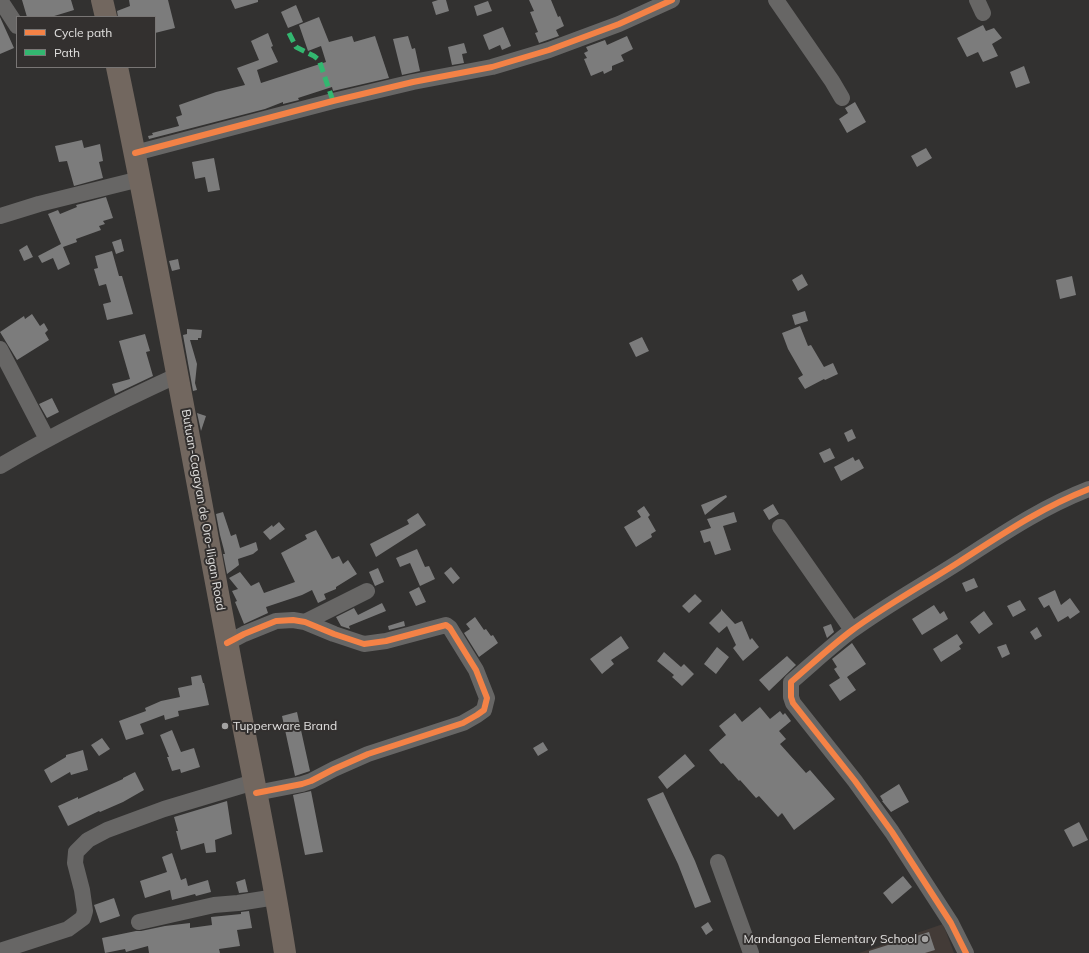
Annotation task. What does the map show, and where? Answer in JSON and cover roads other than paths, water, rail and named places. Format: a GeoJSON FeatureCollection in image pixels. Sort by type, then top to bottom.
{"type":"FeatureCollection","features":[{"type":"Feature","properties":{"kind":"highway"},"geometry":{"type":"LineString","coordinates":[[102,0],[106,16]]}},
{"type":"Feature","properties":{"kind":"highway","name":"Butuan-Cagayan de Oro-Iligan Road"},"geometry":{"type":"LineString","coordinates":[[117,68],[178,375],[227,643],[276,897],[285,953]]}},
{"type":"Feature","properties":{"kind":"street"},"geometry":{"type":"LineString","coordinates":[[0,0],[16,24]]}},
{"type":"Feature","properties":{"kind":"street"},"geometry":{"type":"LineString","coordinates":[[135,153],[333,101],[413,82],[492,67],[549,50],[618,24],[672,0]]}},
{"type":"Feature","properties":{"kind":"street"},"geometry":{"type":"LineString","coordinates":[[776,0],[832,81],[842,98]]}},
{"type":"Feature","properties":{"kind":"street"},"geometry":{"type":"LineString","coordinates":[[0,216],[39,204],[140,179]]}},
{"type":"Feature","properties":{"kind":"street"},"geometry":{"type":"LineString","coordinates":[[0,349],[47,439]]}},
{"type":"Feature","properties":{"kind":"street"},"geometry":{"type":"LineString","coordinates":[[0,466],[47,439],[178,375]]}},
{"type":"Feature","properties":{"kind":"street"},"geometry":{"type":"LineString","coordinates":[[966,953],[951,923],[892,832],[855,781],[793,703],[791,697],[791,682],[852,630],[998,537],[1044,510],[1089,490]]}},
{"type":"Feature","properties":{"kind":"street"},"geometry":{"type":"LineString","coordinates":[[780,527],[852,630]]}},
{"type":"Feature","properties":{"kind":"street"},"geometry":{"type":"LineString","coordinates":[[305,622],[367,591]]}},
{"type":"Feature","properties":{"kind":"street"},"geometry":{"type":"LineString","coordinates":[[0,951],[68,929],[83,918],[85,911],[82,890],[75,863],[76,852],[88,840],[107,830],[164,809],[255,788],[302,784],[311,781],[334,768],[368,754],[463,723],[484,710],[487,698],[476,670],[450,628],[446,625],[386,641],[364,644],[305,622],[292,620],[276,621],[244,634],[227,643]]}},
{"type":"Feature","properties":{"kind":"street"},"geometry":{"type":"LineString","coordinates":[[718,862],[751,953]]}},
{"type":"Feature","properties":{"kind":"street"},"geometry":{"type":"LineString","coordinates":[[140,922],[214,905],[276,897]]}},
{"type":"Feature","properties":{"kind":"place","name":"Tupperware Brand"},"geometry":{"type":"Point","coordinates":[225,726]}},
{"type":"Feature","properties":{"kind":"place","name":"Mandangoa Elementary School"},"geometry":{"type":"Point","coordinates":[925,939]}}]}
